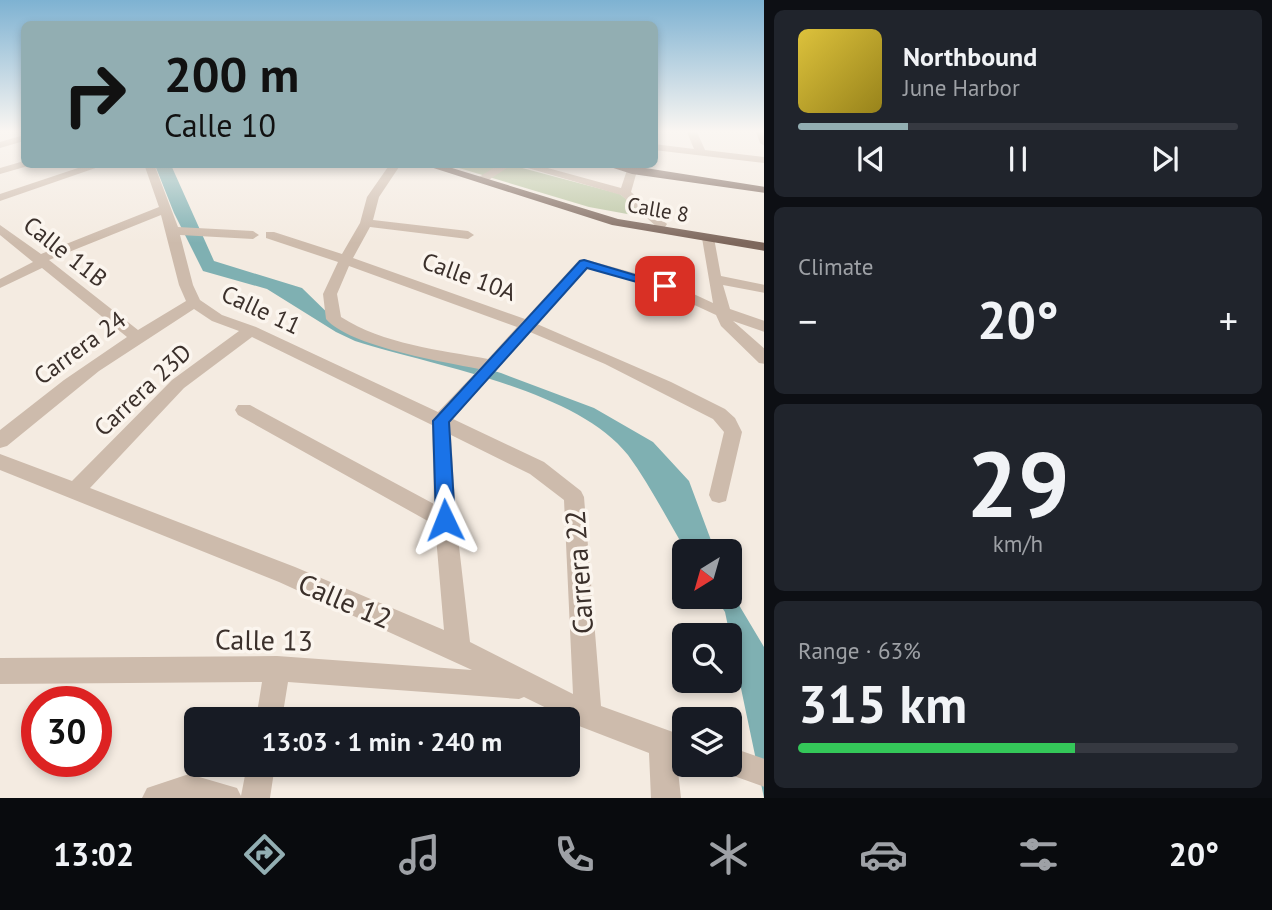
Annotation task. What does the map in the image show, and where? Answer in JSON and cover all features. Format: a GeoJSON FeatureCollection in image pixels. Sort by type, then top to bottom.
{"type":"FeatureCollection","features":[{"type":"Feature","properties":{"kind":"main road","name":"Calle 8"},"geometry":{"type":"LineString","coordinates":[[443,169],[616,222],[764,247]]}},
{"type":"Feature","properties":{"kind":"main road","name":"Calle 8"},"geometry":{"type":"LineString","coordinates":[[456,169],[589,209],[661,224],[764,237]]}},
{"type":"Feature","properties":{"kind":"main road"},"geometry":{"type":"LineString","coordinates":[[641,169],[764,188]]}},
{"type":"Feature","properties":{"kind":"street"},"geometry":{"type":"LineString","coordinates":[[0,198],[86,169]]}},
{"type":"Feature","properties":{"kind":"street","name":"Calle 11"},"geometry":{"type":"LineString","coordinates":[[151,169],[173,231],[186,285],[194,302],[217,317],[251,330],[441,421]]}},
{"type":"Feature","properties":{"kind":"street"},"geometry":{"type":"LineString","coordinates":[[392,169],[373,197],[366,223],[330,294],[334,319],[346,328],[486,370]]}},
{"type":"Feature","properties":{"kind":"street"},"geometry":{"type":"LineString","coordinates":[[483,179],[499,169]]}},
{"type":"Feature","properties":{"kind":"street"},"geometry":{"type":"LineString","coordinates":[[538,169],[625,193],[661,224]]}},
{"type":"Feature","properties":{"kind":"street"},"geometry":{"type":"LineString","coordinates":[[625,193],[633,169]]}},
{"type":"Feature","properties":{"kind":"street"},"geometry":{"type":"LineString","coordinates":[[0,284],[40,261],[165,209]]}},
{"type":"Feature","properties":{"kind":"street"},"geometry":{"type":"LineString","coordinates":[[366,223],[468,235]]}},
{"type":"Feature","properties":{"kind":"street","name":"Calle 11B"},"geometry":{"type":"LineString","coordinates":[[1,231],[136,336]]}},
{"type":"Feature","properties":{"kind":"street"},"geometry":{"type":"LineString","coordinates":[[173,231],[253,235]]}},
{"type":"Feature","properties":{"kind":"street","name":"Calle 10A"},"geometry":{"type":"LineString","coordinates":[[270,235],[526,325],[697,402],[729,423],[733,432],[719,495]]}},
{"type":"Feature","properties":{"kind":"street"},"geometry":{"type":"LineString","coordinates":[[708,238],[714,279],[726,323],[762,353]]}},
{"type":"Feature","properties":{"kind":"street"},"geometry":{"type":"LineString","coordinates":[[458,650],[445,520],[441,421],[584,263],[665,286],[764,327]]}},
{"type":"Feature","properties":{"kind":"street"},"geometry":{"type":"LineString","coordinates":[[714,279],[764,289]]}},
{"type":"Feature","properties":{"kind":"street","name":"Carrera 24"},"geometry":{"type":"LineString","coordinates":[[0,441],[59,390],[136,336],[194,302]]}},
{"type":"Feature","properties":{"kind":"street","name":"Carrera 23D"},"geometry":{"type":"LineString","coordinates":[[75,491],[178,384],[251,330]]}},
{"type":"Feature","properties":{"kind":"street"},"geometry":{"type":"LineString","coordinates":[[244,410],[445,520]]}},
{"type":"Feature","properties":{"kind":"street","name":"Carrera 22"},"geometry":{"type":"LineString","coordinates":[[441,421],[537,468],[574,497],[588,717]]}},
{"type":"Feature","properties":{"kind":"street","name":"Calle 12"},"geometry":{"type":"LineString","coordinates":[[0,462],[224,548],[458,650],[588,717],[672,747]]}},
{"type":"Feature","properties":{"kind":"street"},"geometry":{"type":"LineString","coordinates":[[271,707],[277,669]]}},
{"type":"Feature","properties":{"kind":"street","name":"Calle 13"},"geometry":{"type":"LineString","coordinates":[[0,671],[277,669],[526,686]]}},
{"type":"Feature","properties":{"kind":"street"},"geometry":{"type":"LineString","coordinates":[[666,798],[672,754]]}},
{"type":"Feature","properties":{"kind":"street"},"geometry":{"type":"LineString","coordinates":[[742,765],[764,773]]}},
{"type":"Feature","properties":{"kind":"street"},"geometry":{"type":"LineString","coordinates":[[255,798],[259,777]]}},
{"type":"Feature","properties":{"kind":"street"},"geometry":{"type":"LineString","coordinates":[[157,798],[188,788],[227,798]]}},
{"type":"Feature","properties":{"kind":"green space"},"geometry":{"type":"Polygon","coordinates":[[[463,169],[527,169],[620,194],[649,218],[589,207],[463,169]]]}},
{"type":"Feature","properties":{"kind":"water"},"geometry":{"type":"Polygon","coordinates":[[[157,169],[173,169],[214,261],[302,288],[342,327],[501,373],[594,408],[653,442],[689,481],[711,539],[679,539],[628,455],[605,432],[575,413],[502,383],[355,341],[267,289],[203,271],[174,213],[157,169]]]}},
{"type":"Feature","properties":{"kind":"water"},"geometry":{"type":"Polygon","coordinates":[[[723,609],[741,609],[764,647],[764,798],[742,693],[742,623],[727,623],[723,609]]]}},
{"type":"Feature","properties":{"kind":"route"},"geometry":{"type":"LineString","coordinates":[[445,520],[441,421],[584,263],[665,286]]}}]}
